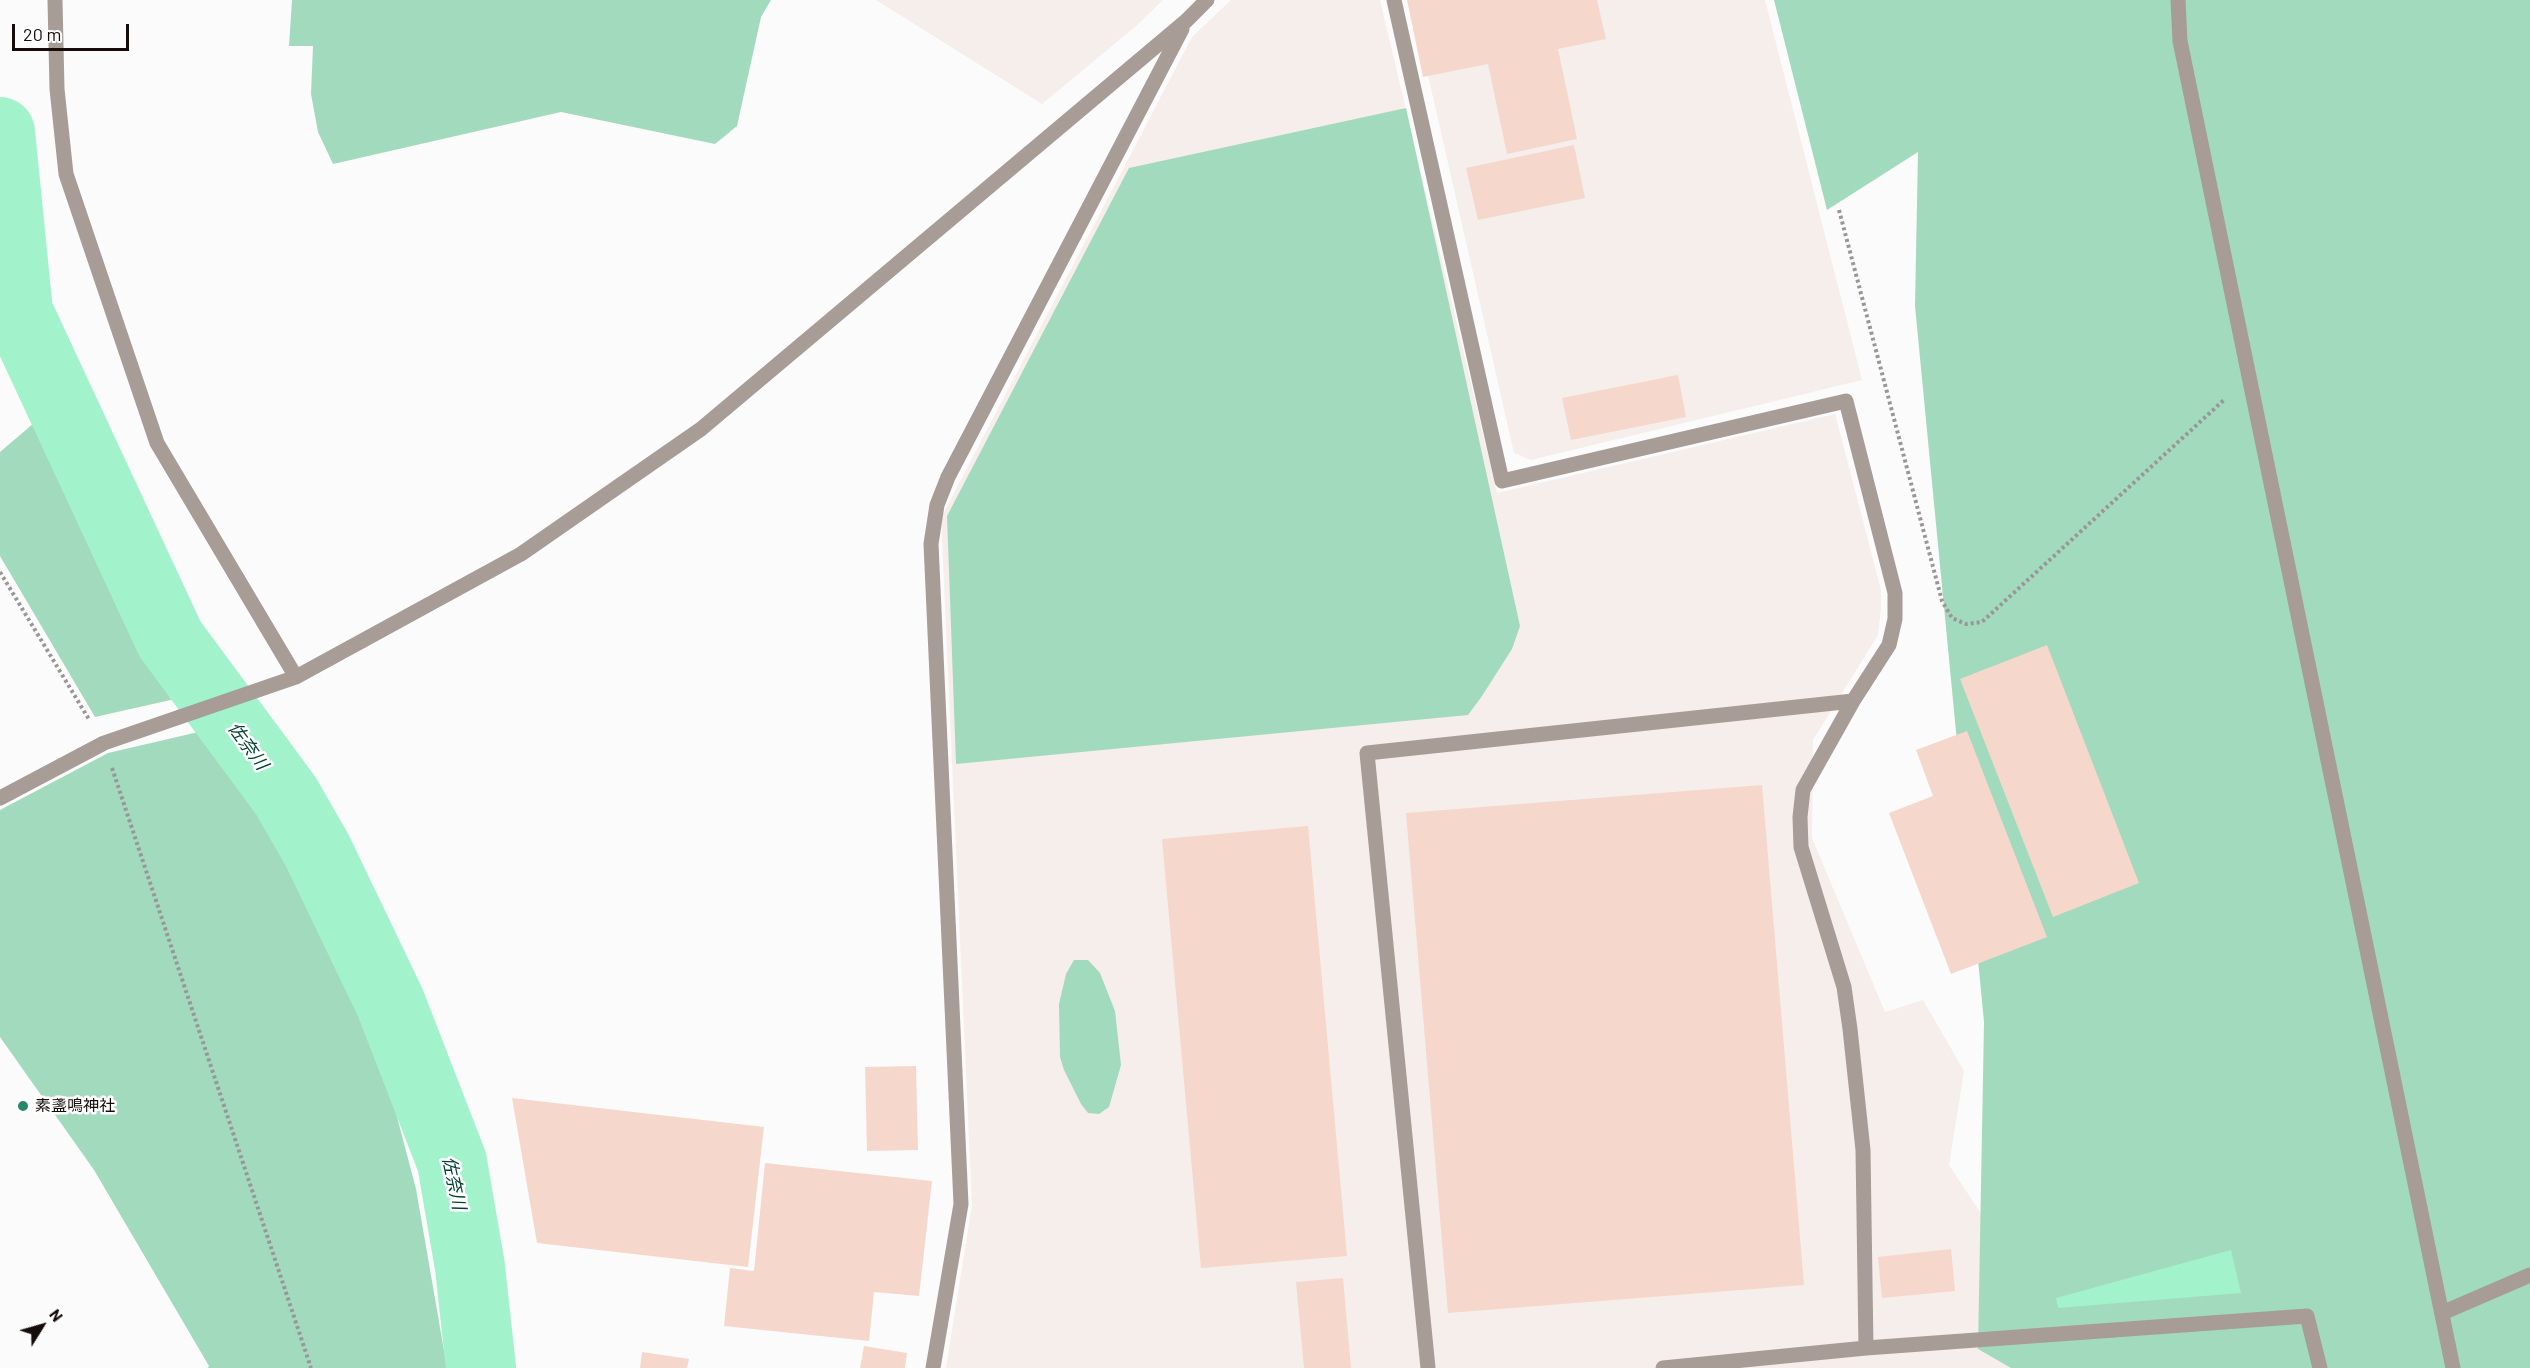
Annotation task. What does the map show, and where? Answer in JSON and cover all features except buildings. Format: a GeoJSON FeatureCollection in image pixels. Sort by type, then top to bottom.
{"type":"FeatureCollection","features":[{"type":"Feature","properties":{"kind":"street"},"geometry":{"type":"LineString","coordinates":[[55,0],[57,89],[66,174],[157,443],[296,677]]}},
{"type":"Feature","properties":{"kind":"street"},"geometry":{"type":"LineString","coordinates":[[0,798],[104,743],[296,677],[521,554],[701,429],[1186,21],[1207,0]]}},
{"type":"Feature","properties":{"kind":"street"},"geometry":{"type":"LineString","coordinates":[[1394,0],[1502,481],[1846,401],[1895,593],[1895,619],[1889,645],[1853,701],[1803,790],[1800,818],[1801,846],[1844,987],[1863,1150],[1866,1348]]}},
{"type":"Feature","properties":{"kind":"street"},"geometry":{"type":"LineString","coordinates":[[2178,0],[2180,40],[2453,1368]]}},
{"type":"Feature","properties":{"kind":"street"},"geometry":{"type":"LineString","coordinates":[[933,1368],[961,1204],[931,544],[937,505],[948,477],[1186,21]]}},
{"type":"Feature","properties":{"kind":"street"},"geometry":{"type":"LineString","coordinates":[[1428,1368],[1367,753],[1853,701]]}},
{"type":"Feature","properties":{"kind":"street"},"geometry":{"type":"LineString","coordinates":[[2442,1313],[2530,1275]]}},
{"type":"Feature","properties":{"kind":"street"},"geometry":{"type":"LineString","coordinates":[[1663,1368],[1866,1348],[2307,1316],[2320,1368]]}},
{"type":"Feature","properties":{"kind":"path"},"geometry":{"type":"LineString","coordinates":[[1839,210],[1942,601],[1952,618],[1966,624],[1982,622],[2249,376]]}},
{"type":"Feature","properties":{"kind":"path"},"geometry":{"type":"LineString","coordinates":[[0,572],[104,743],[311,1368]]}},
{"type":"Feature","properties":{"kind":"shaded area"},"geometry":{"type":"Polygon","coordinates":[[[292,0],[771,0],[761,17],[737,126],[715,144],[561,112],[333,164],[318,132],[311,94],[313,46],[289,46],[292,0]]]}},
{"type":"Feature","properties":{"kind":"shaded area"},"geometry":{"type":"Polygon","coordinates":[[[876,0],[1163,0],[1136,26],[1042,104],[876,0]]]}},
{"type":"Feature","properties":{"kind":"shaded area"},"geometry":{"type":"Polygon","coordinates":[[[1231,0],[1380,0],[1497,493],[1835,414],[1881,590],[1881,608],[1878,635],[1813,740],[1812,838],[1885,1012],[1923,1000],[1964,1071],[1949,1165],[2042,1306],[2334,1368],[946,1368],[972,1205],[941,518],[1192,37],[1231,0]]]}},
{"type":"Feature","properties":{"kind":"shaded area"},"geometry":{"type":"Polygon","coordinates":[[[1411,0],[1765,0],[1862,380],[1531,460],[1514,453],[1411,0]]]}},
{"type":"Feature","properties":{"kind":"shaded area"},"geometry":{"type":"Polygon","coordinates":[[[1774,0],[2530,0],[2530,1368],[2011,1368],[1978,1349],[1984,1022],[1915,306],[1918,152],[1827,210],[1774,0]]]}},
{"type":"Feature","properties":{"kind":"shaded area"},"geometry":{"type":"Polygon","coordinates":[[[1406,108],[1520,626],[1512,649],[1482,696],[1468,715],[956,764],[947,516],[1129,168],[1406,108]]]}},
{"type":"Feature","properties":{"kind":"shaded area"},"geometry":{"type":"Polygon","coordinates":[[[41,417],[184,697],[95,717],[0,556],[0,452],[41,417]]]}},
{"type":"Feature","properties":{"kind":"shaded area"},"geometry":{"type":"Polygon","coordinates":[[[207,730],[262,811],[332,944],[386,1075],[416,1189],[447,1368],[208,1368],[209,1366],[94,1170],[0,1037],[0,810],[108,753],[207,730]]]}},
{"type":"Feature","properties":{"kind":"shaded area"},"geometry":{"type":"Polygon","coordinates":[[[1074,960],[1088,960],[1100,973],[1115,1011],[1121,1065],[1109,1107],[1099,1114],[1088,1113],[1081,1104],[1060,1057],[1059,1004],[1066,974],[1074,960]]]}},
{"type":"Feature","properties":{"kind":"shaded area"},"geometry":{"type":"Polygon","coordinates":[[[2231,1250],[2241,1293],[2058,1308],[2056,1298],[2231,1250]]]}},
{"type":"Feature","properties":{"kind":"waterway","name":"佐奈川"},"geometry":{"type":"LineString","coordinates":[[0,132],[18,312],[170,639],[286,796],[317,850],[390,1002],[452,1162],[470,1267],[481,1368]]}},
{"type":"Feature","properties":{"kind":"place","name":"素盞鳴神社"},"geometry":{"type":"Point","coordinates":[23,1106]}}]}
